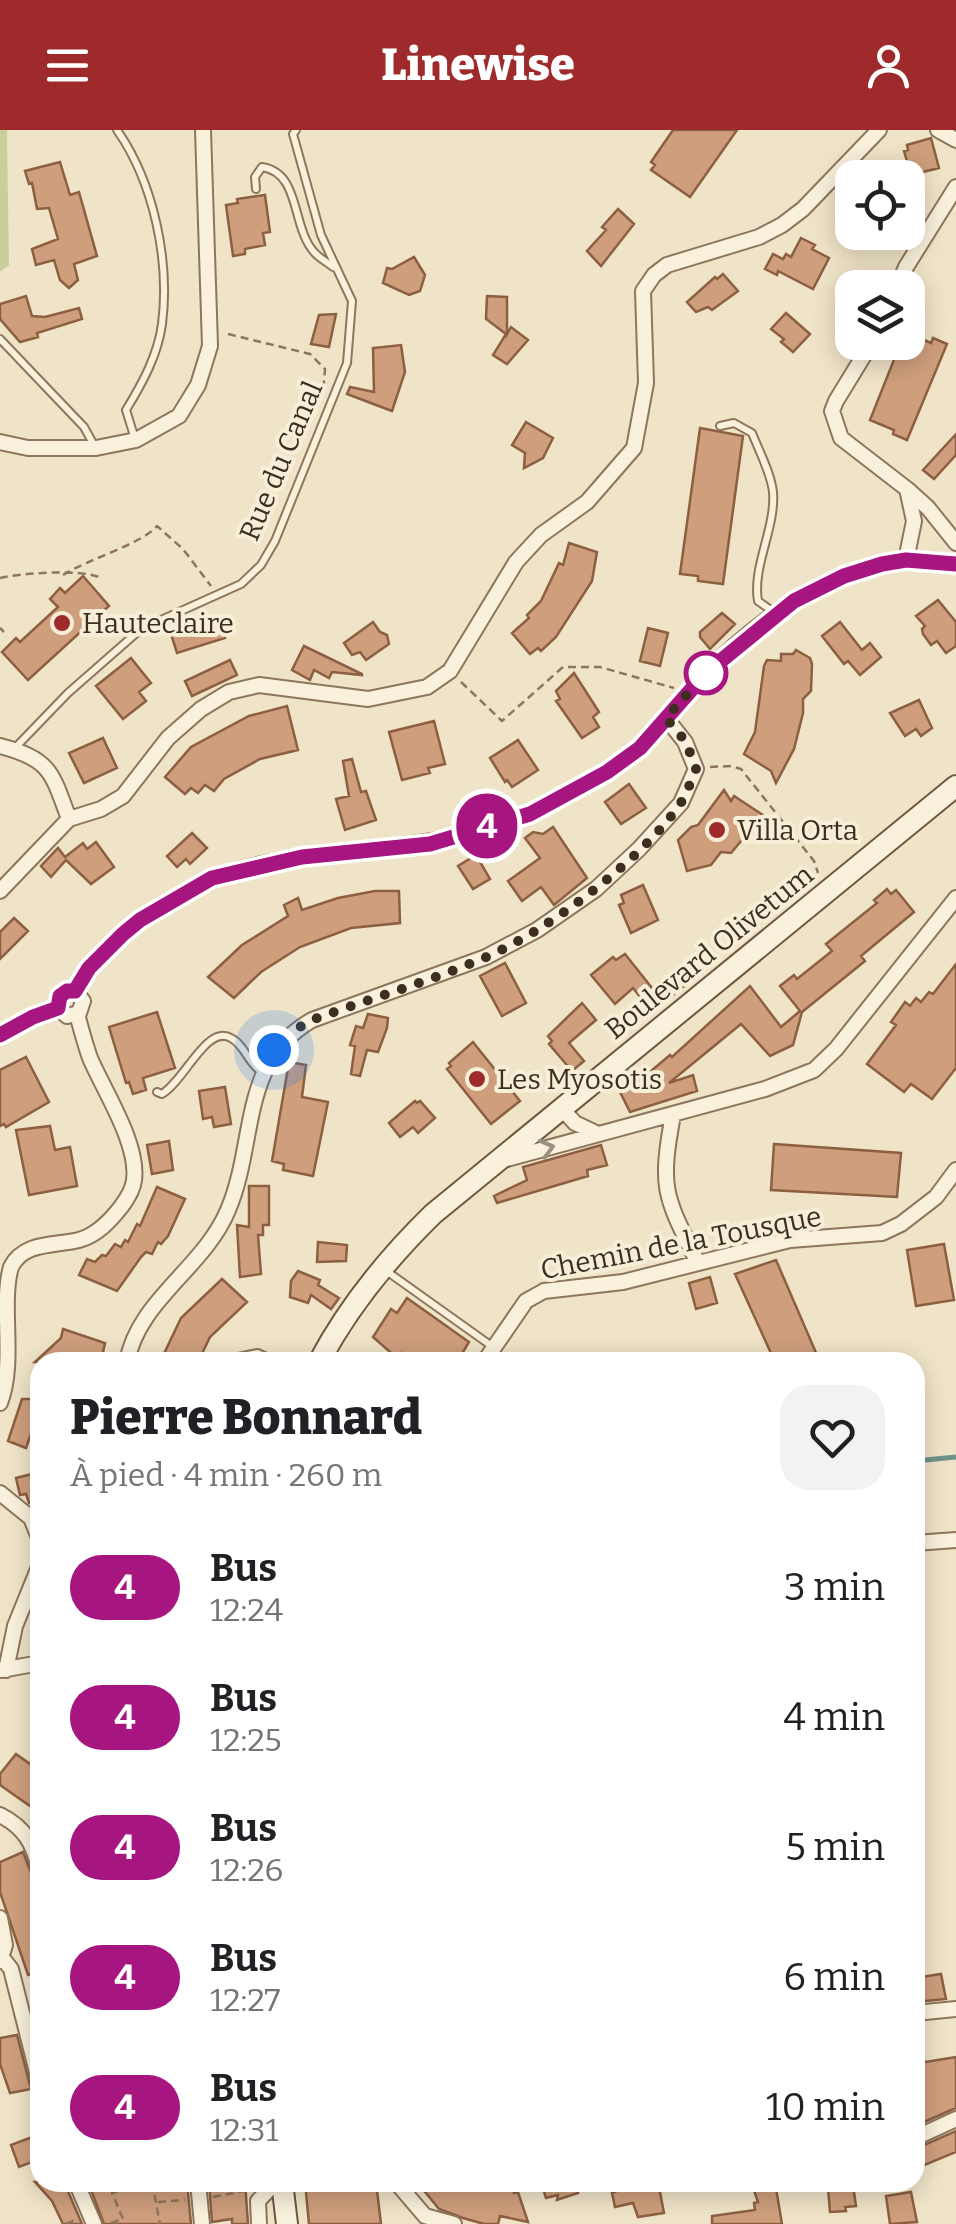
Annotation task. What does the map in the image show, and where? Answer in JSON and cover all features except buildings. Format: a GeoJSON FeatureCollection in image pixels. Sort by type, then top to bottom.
{"type":"FeatureCollection","features":[{"type":"Feature","properties":{"kind":"main road","name":"Boulevard Olivetum"},"geometry":{"type":"LineString","coordinates":[[325,1352],[382,1268],[433,1214],[956,786]]}},
{"type":"Feature","properties":{"kind":"main road"},"geometry":{"type":"LineString","coordinates":[[281,2192],[287,2224]]}},
{"type":"Feature","properties":{"kind":"street"},"geometry":{"type":"LineString","coordinates":[[0,442],[28,448],[96,448],[136,440],[179,416],[198,385],[210,346],[203,130]]}},
{"type":"Feature","properties":{"kind":"street"},"geometry":{"type":"LineString","coordinates":[[0,891],[69,819],[102,810],[123,796],[168,738],[201,709],[229,692],[259,684],[368,699],[427,687],[450,671],[516,562],[541,536],[586,502],[634,448],[646,383],[644,291],[654,275],[667,265],[759,237],[782,224],[804,209],[879,130]]}},
{"type":"Feature","properties":{"kind":"street"},"geometry":{"type":"LineString","coordinates":[[938,130],[956,140]]}},
{"type":"Feature","properties":{"kind":"street"},"geometry":{"type":"LineString","coordinates":[[905,270],[956,187]]}},
{"type":"Feature","properties":{"kind":"street"},"geometry":{"type":"LineString","coordinates":[[861,360],[836,401],[832,412],[834,426],[851,448],[928,508],[956,543]]}},
{"type":"Feature","properties":{"kind":"street"},"geometry":{"type":"LineString","coordinates":[[906,489],[914,521],[906,560]]}},
{"type":"Feature","properties":{"kind":"street"},"geometry":{"type":"LineString","coordinates":[[75,991],[106,947],[140,920],[212,878],[302,857],[430,844],[530,814],[607,772],[640,748],[688,692],[776,614],[844,576],[906,560],[956,564]]}},
{"type":"Feature","properties":{"kind":"street"},"geometry":{"type":"LineString","coordinates":[[130,1352],[139,1326],[191,1268],[226,1215],[238,1185],[262,1073],[274,1050],[291,1032],[312,1020],[486,958],[538,930],[596,889],[681,803],[696,769],[686,742],[666,718]]}},
{"type":"Feature","properties":{"kind":"street"},"geometry":{"type":"LineString","coordinates":[[7,748],[34,756],[55,780],[69,819]]}},
{"type":"Feature","properties":{"kind":"street"},"geometry":{"type":"LineString","coordinates":[[497,1161],[673,1115],[814,1070],[826,1061],[956,898]]}},
{"type":"Feature","properties":{"kind":"street"},"geometry":{"type":"LineString","coordinates":[[75,991],[63,992],[58,1008],[67,1016],[77,1014]]}},
{"type":"Feature","properties":{"kind":"street"},"geometry":{"type":"LineString","coordinates":[[0,1403],[6,1375],[5,1282],[13,1262],[26,1251],[95,1233],[119,1210],[134,1180],[128,1142],[88,1052],[77,1014],[83,1001],[75,991]]}},
{"type":"Feature","properties":{"kind":"street"},"geometry":{"type":"LineString","coordinates":[[0,1036],[58,1008]]}},
{"type":"Feature","properties":{"kind":"street"},"geometry":{"type":"LineString","coordinates":[[562,1110],[575,1124],[598,1134]]}},
{"type":"Feature","properties":{"kind":"street"},"geometry":{"type":"LineString","coordinates":[[673,1115],[664,1176],[668,1202],[698,1263]]}},
{"type":"Feature","properties":{"kind":"street","name":"Chemin de la Tousque"},"geometry":{"type":"LineString","coordinates":[[491,1352],[526,1301],[544,1291],[623,1282],[790,1240],[882,1233],[901,1224],[936,1197],[956,1170]]}},
{"type":"Feature","properties":{"kind":"street"},"geometry":{"type":"LineString","coordinates":[[0,1492],[30,1518]]}},
{"type":"Feature","properties":{"kind":"street"},"geometry":{"type":"LineString","coordinates":[[925,1542],[956,1540]]}},
{"type":"Feature","properties":{"kind":"street"},"geometry":{"type":"LineString","coordinates":[[30,1591],[3,1670],[30,1665]]}},
{"type":"Feature","properties":{"kind":"street"},"geometry":{"type":"LineString","coordinates":[[0,1815],[18,1824],[30,1840]]}},
{"type":"Feature","properties":{"kind":"street"},"geometry":{"type":"LineString","coordinates":[[0,1918],[5,1945],[1,1958],[11,1969],[30,2044]]}},
{"type":"Feature","properties":{"kind":"street"},"geometry":{"type":"LineString","coordinates":[[925,2012],[956,2008]]}},
{"type":"Feature","properties":{"kind":"street"},"geometry":{"type":"LineString","coordinates":[[925,2133],[956,2119]]}},
{"type":"Feature","properties":{"kind":"street"},"geometry":{"type":"LineString","coordinates":[[80,2192],[92,2219]]}},
{"type":"Feature","properties":{"kind":"street"},"geometry":{"type":"LineString","coordinates":[[199,2192],[202,2224]]}},
{"type":"Feature","properties":{"kind":"street"},"geometry":{"type":"LineString","coordinates":[[260,2224],[258,2201],[268,2192]]}},
{"type":"Feature","properties":{"kind":"street"},"geometry":{"type":"LineString","coordinates":[[404,2192],[426,2220],[454,2224]]}},
{"type":"Feature","properties":{"kind":"lane"},"geometry":{"type":"LineString","coordinates":[[117,130],[150,201],[164,272],[162,327],[146,377],[126,410],[136,440]]}},
{"type":"Feature","properties":{"kind":"lane","name":"Rue du Canal"},"geometry":{"type":"LineString","coordinates":[[7,748],[141,629],[241,584],[261,566],[275,541],[347,363],[352,335],[352,301],[320,235],[294,132]]}},
{"type":"Feature","properties":{"kind":"lane"},"geometry":{"type":"LineString","coordinates":[[256,189],[255,178],[262,167],[274,169],[287,180],[312,250],[338,271]]}},
{"type":"Feature","properties":{"kind":"lane"},"geometry":{"type":"LineString","coordinates":[[0,339],[84,427],[96,448]]}},
{"type":"Feature","properties":{"kind":"lane"},"geometry":{"type":"LineString","coordinates":[[720,426],[734,423],[752,433],[773,492],[756,588],[758,600],[776,614]]}},
{"type":"Feature","properties":{"kind":"lane"},"geometry":{"type":"LineString","coordinates":[[157,1092],[162,1094],[171,1089],[208,1040],[218,1034],[238,1043],[252,1066],[262,1073]]}},
{"type":"Feature","properties":{"kind":"lane"},"geometry":{"type":"LineString","coordinates":[[382,1268],[494,1348]]}},
{"type":"Feature","properties":{"kind":"path"},"geometry":{"type":"LineString","coordinates":[[210,330],[310,354],[324,370],[320,393],[334,396]]}},
{"type":"Feature","properties":{"kind":"path"},"geometry":{"type":"LineString","coordinates":[[63,575],[86,561],[147,538],[157,526],[212,586]]}},
{"type":"Feature","properties":{"kind":"path"},"geometry":{"type":"LineString","coordinates":[[0,578],[27,573],[86,572],[99,577]]}},
{"type":"Feature","properties":{"kind":"path"},"geometry":{"type":"LineString","coordinates":[[472,693],[502,721],[562,666],[600,667],[688,692]]}},
{"type":"Feature","properties":{"kind":"path"},"geometry":{"type":"LineString","coordinates":[[696,769],[741,769],[814,861],[820,879]]}},
{"type":"Feature","properties":{"kind":"path"},"geometry":{"type":"LineString","coordinates":[[108,2224],[124,2222],[112,2193],[115,2192]]}},
{"type":"Feature","properties":{"kind":"path"},"geometry":{"type":"LineString","coordinates":[[154,2192],[160,2224]]}},
{"type":"Feature","properties":{"kind":"green space"},"geometry":{"type":"Polygon","coordinates":[[[0,130],[7,130],[9,265],[0,272],[0,130]]]}},
{"type":"Feature","properties":{"kind":"waterway"},"geometry":{"type":"LineString","coordinates":[[925,1460],[956,1457]]}},
{"type":"Feature","properties":{"kind":"bus line","name":"4"},"geometry":{"type":"LineString","coordinates":[[0,1035],[58,1008],[63,992],[75,991],[106,947],[140,920],[212,878],[302,857],[430,844],[530,814],[607,772],[640,748],[706,673],[794,601],[844,576],[882,564],[906,560],[956,564]]}},
{"type":"Feature","properties":{"kind":"place","name":"Hauteclaire"},"geometry":{"type":"Point","coordinates":[62,623]}},
{"type":"Feature","properties":{"kind":"place","name":"Villa Orta"},"geometry":{"type":"Point","coordinates":[717,830]}},
{"type":"Feature","properties":{"kind":"place","name":"Les Myosotis"},"geometry":{"type":"Point","coordinates":[477,1079]}},
{"type":"Feature","properties":{"kind":"route"},"geometry":{"type":"LineString","coordinates":[[274,1050],[291,1032],[312,1020],[486,958],[538,930],[596,889],[681,803],[696,769],[686,742],[666,718],[706,673]]}}]}
